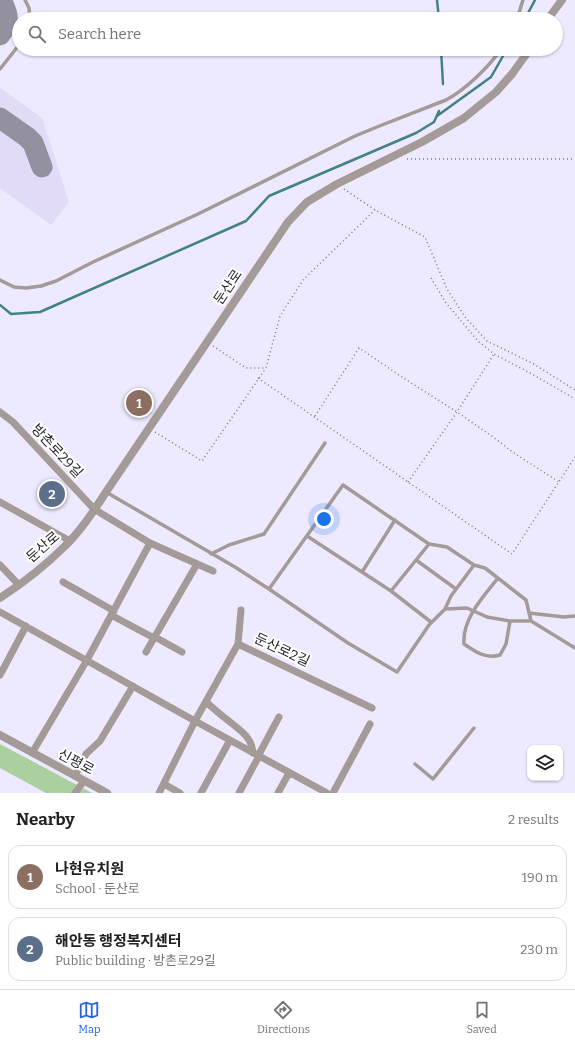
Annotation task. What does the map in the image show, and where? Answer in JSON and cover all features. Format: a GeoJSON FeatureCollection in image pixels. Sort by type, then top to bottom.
{"type":"FeatureCollection","features":[{"type":"Feature","properties":{"kind":"street"},"geometry":{"type":"LineString","coordinates":[[553,12],[562,0]]}},
{"type":"Feature","properties":{"kind":"street","name":"둔산로"},"geometry":{"type":"LineString","coordinates":[[0,598],[19,585],[66,546],[87,521],[288,222],[307,202],[337,184],[422,142],[464,118],[496,92],[525,56]]}},
{"type":"Feature","properties":{"kind":"street","name":"방촌로29길"},"geometry":{"type":"LineString","coordinates":[[0,412],[14,422],[94,509],[150,543]]}},
{"type":"Feature","properties":{"kind":"street"},"geometry":{"type":"LineString","coordinates":[[0,502],[70,541]]}},
{"type":"Feature","properties":{"kind":"street"},"geometry":{"type":"LineString","coordinates":[[32,753],[87,660],[150,543],[213,571]]}},
{"type":"Feature","properties":{"kind":"street"},"geometry":{"type":"LineString","coordinates":[[146,652],[197,564]]}},
{"type":"Feature","properties":{"kind":"street"},"geometry":{"type":"LineString","coordinates":[[0,565],[19,585]]}},
{"type":"Feature","properties":{"kind":"street"},"geometry":{"type":"LineString","coordinates":[[63,582],[112,613],[182,652]]}},
{"type":"Feature","properties":{"kind":"street"},"geometry":{"type":"LineString","coordinates":[[238,644],[242,610]]}},
{"type":"Feature","properties":{"kind":"street"},"geometry":{"type":"LineString","coordinates":[[0,612],[327,793]]}},
{"type":"Feature","properties":{"kind":"street"},"geometry":{"type":"LineString","coordinates":[[0,675],[26,626]]}},
{"type":"Feature","properties":{"kind":"street","name":"둔산로2길"},"geometry":{"type":"LineString","coordinates":[[164,784],[195,721],[238,644],[372,708]]}},
{"type":"Feature","properties":{"kind":"street"},"geometry":{"type":"LineString","coordinates":[[74,776],[86,754],[100,741],[133,686]]}},
{"type":"Feature","properties":{"kind":"street"},"geometry":{"type":"LineString","coordinates":[[206,702],[225,719],[240,729],[252,745],[257,755]]}},
{"type":"Feature","properties":{"kind":"street"},"geometry":{"type":"LineString","coordinates":[[239,793],[257,755],[279,717]]}},
{"type":"Feature","properties":{"kind":"street"},"geometry":{"type":"LineString","coordinates":[[332,793],[370,724]]}},
{"type":"Feature","properties":{"kind":"street","name":"신평로"},"geometry":{"type":"LineString","coordinates":[[0,736],[107,793]]}},
{"type":"Feature","properties":{"kind":"street"},"geometry":{"type":"LineString","coordinates":[[201,793],[230,740]]}},
{"type":"Feature","properties":{"kind":"street"},"geometry":{"type":"LineString","coordinates":[[278,793],[289,773]]}},
{"type":"Feature","properties":{"kind":"street"},"geometry":{"type":"LineString","coordinates":[[75,793],[84,781]]}},
{"type":"Feature","properties":{"kind":"street"},"geometry":{"type":"LineString","coordinates":[[159,793],[164,784],[180,793]]}},
{"type":"Feature","properties":{"kind":"lane"},"geometry":{"type":"LineString","coordinates":[[25,0],[29,12]]}},
{"type":"Feature","properties":{"kind":"lane"},"geometry":{"type":"LineString","coordinates":[[519,12],[524,0]]}},
{"type":"Feature","properties":{"kind":"lane"},"geometry":{"type":"LineString","coordinates":[[0,69],[12,54]]}},
{"type":"Feature","properties":{"kind":"lane"},"geometry":{"type":"LineString","coordinates":[[0,280],[14,287],[26,288],[41,286],[56,280],[205,210],[355,136],[454,96],[495,56]]}},
{"type":"Feature","properties":{"kind":"lane"},"geometry":{"type":"LineString","coordinates":[[211,554],[229,545],[264,534],[325,443]]}},
{"type":"Feature","properties":{"kind":"lane"},"geometry":{"type":"LineString","coordinates":[[269,589],[343,485],[429,544],[448,547],[474,565],[485,568],[526,600],[531,620]]}},
{"type":"Feature","properties":{"kind":"lane"},"geometry":{"type":"LineString","coordinates":[[106,492],[269,589],[348,643],[397,672],[431,622],[445,609],[451,596],[474,565]]}},
{"type":"Feature","properties":{"kind":"lane"},"geometry":{"type":"LineString","coordinates":[[362,572],[395,520]]}},
{"type":"Feature","properties":{"kind":"lane"},"geometry":{"type":"LineString","coordinates":[[307,536],[391,591],[431,622]]}},
{"type":"Feature","properties":{"kind":"lane"},"geometry":{"type":"LineString","coordinates":[[391,591],[429,544]]}},
{"type":"Feature","properties":{"kind":"lane"},"geometry":{"type":"LineString","coordinates":[[416,560],[456,589]]}},
{"type":"Feature","properties":{"kind":"lane"},"geometry":{"type":"LineString","coordinates":[[498,578],[473,611],[464,637],[464,644],[490,658],[500,655],[506,644],[510,621]]}},
{"type":"Feature","properties":{"kind":"lane"},"geometry":{"type":"LineString","coordinates":[[445,609],[467,608],[487,617],[510,621],[531,620],[575,648]]}},
{"type":"Feature","properties":{"kind":"lane"},"geometry":{"type":"LineString","coordinates":[[529,613],[564,617],[575,616]]}},
{"type":"Feature","properties":{"kind":"lane"},"geometry":{"type":"LineString","coordinates":[[415,764],[432,779],[474,728]]}},
{"type":"Feature","properties":{"kind":"path"},"geometry":{"type":"LineString","coordinates":[[402,159],[575,159]]}},
{"type":"Feature","properties":{"kind":"path"},"geometry":{"type":"LineString","coordinates":[[337,184],[375,210],[426,237],[447,290],[465,317],[487,341],[532,363],[575,390]]}},
{"type":"Feature","properties":{"kind":"path"},"geometry":{"type":"LineString","coordinates":[[149,428],[202,461],[266,368],[280,316],[303,280],[375,210]]}},
{"type":"Feature","properties":{"kind":"path"},"geometry":{"type":"LineString","coordinates":[[431,278],[446,303],[478,340],[494,354],[575,399]]}},
{"type":"Feature","properties":{"kind":"path"},"geometry":{"type":"LineString","coordinates":[[207,342],[246,368],[266,368]]}},
{"type":"Feature","properties":{"kind":"path"},"geometry":{"type":"LineString","coordinates":[[315,417],[359,348],[457,412],[514,453],[558,482]]}},
{"type":"Feature","properties":{"kind":"path"},"geometry":{"type":"LineString","coordinates":[[408,482],[457,412],[494,354]]}},
{"type":"Feature","properties":{"kind":"path"},"geometry":{"type":"LineString","coordinates":[[258,378],[512,554],[575,457]]}},
{"type":"Feature","properties":{"kind":"shaded area"},"geometry":{"type":"Polygon","coordinates":[[[0,88],[42,118],[69,202],[51,225],[0,188],[0,88]]]}},
{"type":"Feature","properties":{"kind":"green space"},"geometry":{"type":"Polygon","coordinates":[[[0,744],[92,793],[46,793],[0,768],[0,744]]]}},
{"type":"Feature","properties":{"kind":"waterway"},"geometry":{"type":"LineString","coordinates":[[437,0],[438,12]]}},
{"type":"Feature","properties":{"kind":"waterway"},"geometry":{"type":"LineString","coordinates":[[529,12],[535,0]]}},
{"type":"Feature","properties":{"kind":"waterway"},"geometry":{"type":"LineString","coordinates":[[441,56],[443,84]]}},
{"type":"Feature","properties":{"kind":"waterway"},"geometry":{"type":"LineString","coordinates":[[437,116],[491,77],[503,56]]}},
{"type":"Feature","properties":{"kind":"waterway"},"geometry":{"type":"LineString","coordinates":[[0,305],[11,314],[40,312],[246,221],[269,196],[416,133],[434,122],[439,111]]}},
{"type":"Feature","properties":{"kind":"taxiway"},"geometry":{"type":"LineString","coordinates":[[0,35],[7,22],[6,10],[1,0]]}},
{"type":"Feature","properties":{"kind":"taxiway"},"geometry":{"type":"LineString","coordinates":[[0,118],[33,143],[42,167]]}},
{"type":"Feature","properties":{"kind":"place","name":"나현유치원"},"geometry":{"type":"Point","coordinates":[139,403]}},
{"type":"Feature","properties":{"kind":"place","name":"해안동 행정복지센터"},"geometry":{"type":"Point","coordinates":[52,494]}}]}
